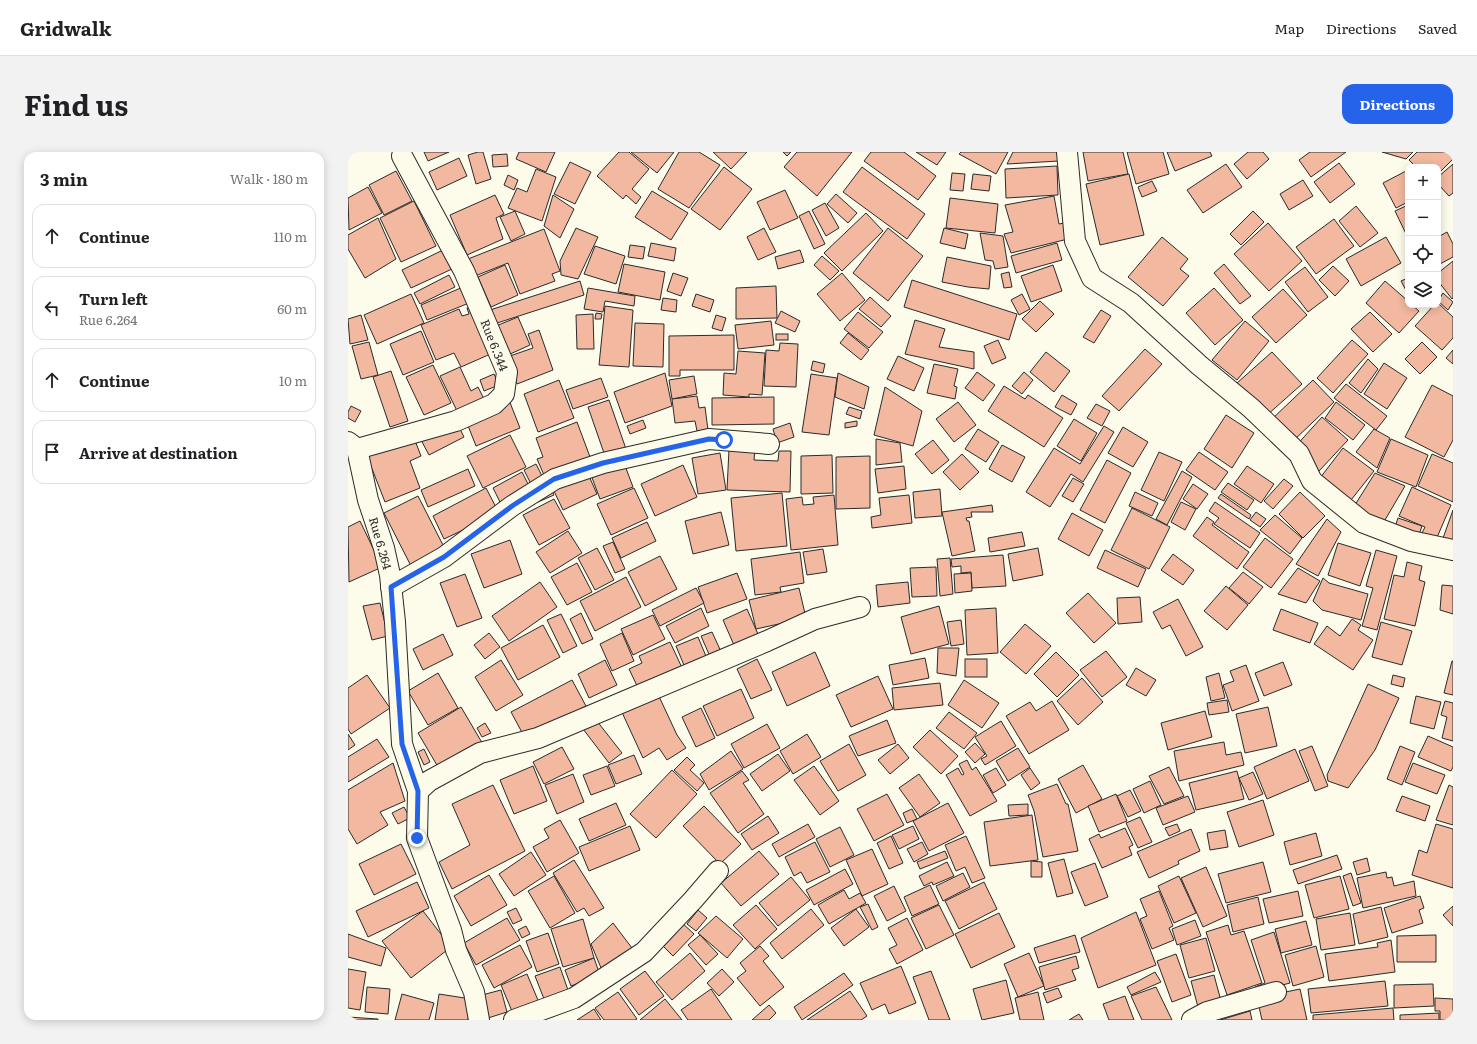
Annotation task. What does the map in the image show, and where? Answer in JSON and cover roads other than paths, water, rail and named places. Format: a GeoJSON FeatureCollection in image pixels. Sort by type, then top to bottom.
{"type":"FeatureCollection","features":[{"type":"Feature","properties":{"kind":"street"},"geometry":{"type":"LineString","coordinates":[[1067,152],[1075,241],[1092,278],[1131,303],[1199,365],[1252,408],[1299,454],[1312,481],[1364,523],[1411,541],[1453,550]]}},
{"type":"Feature","properties":{"kind":"street","name":"Rue 6.344"},"geometry":{"type":"LineString","coordinates":[[352,446],[456,420],[494,404],[504,394],[507,372],[464,271],[402,156]]}},
{"type":"Feature","properties":{"kind":"street"},"geometry":{"type":"LineString","coordinates":[[391,587],[444,557],[512,506],[554,479],[603,463],[709,439],[770,444]]}},
{"type":"Feature","properties":{"kind":"street","name":"Rue 6.264"},"geometry":{"type":"LineString","coordinates":[[352,446],[384,548],[391,587],[402,744],[418,791]]}},
{"type":"Feature","properties":{"kind":"street"},"geometry":{"type":"LineString","coordinates":[[479,1020],[474,992],[456,950],[451,930],[417,838],[418,791],[429,781],[480,753],[538,738],[768,641],[815,619],[860,607]]}},
{"type":"Feature","properties":{"kind":"street"},"geometry":{"type":"LineString","coordinates":[[514,1020],[574,998],[644,952],[718,871]]}},
{"type":"Feature","properties":{"kind":"street"},"geometry":{"type":"LineString","coordinates":[[1192,1020],[1207,1012],[1276,992]]}}]}
